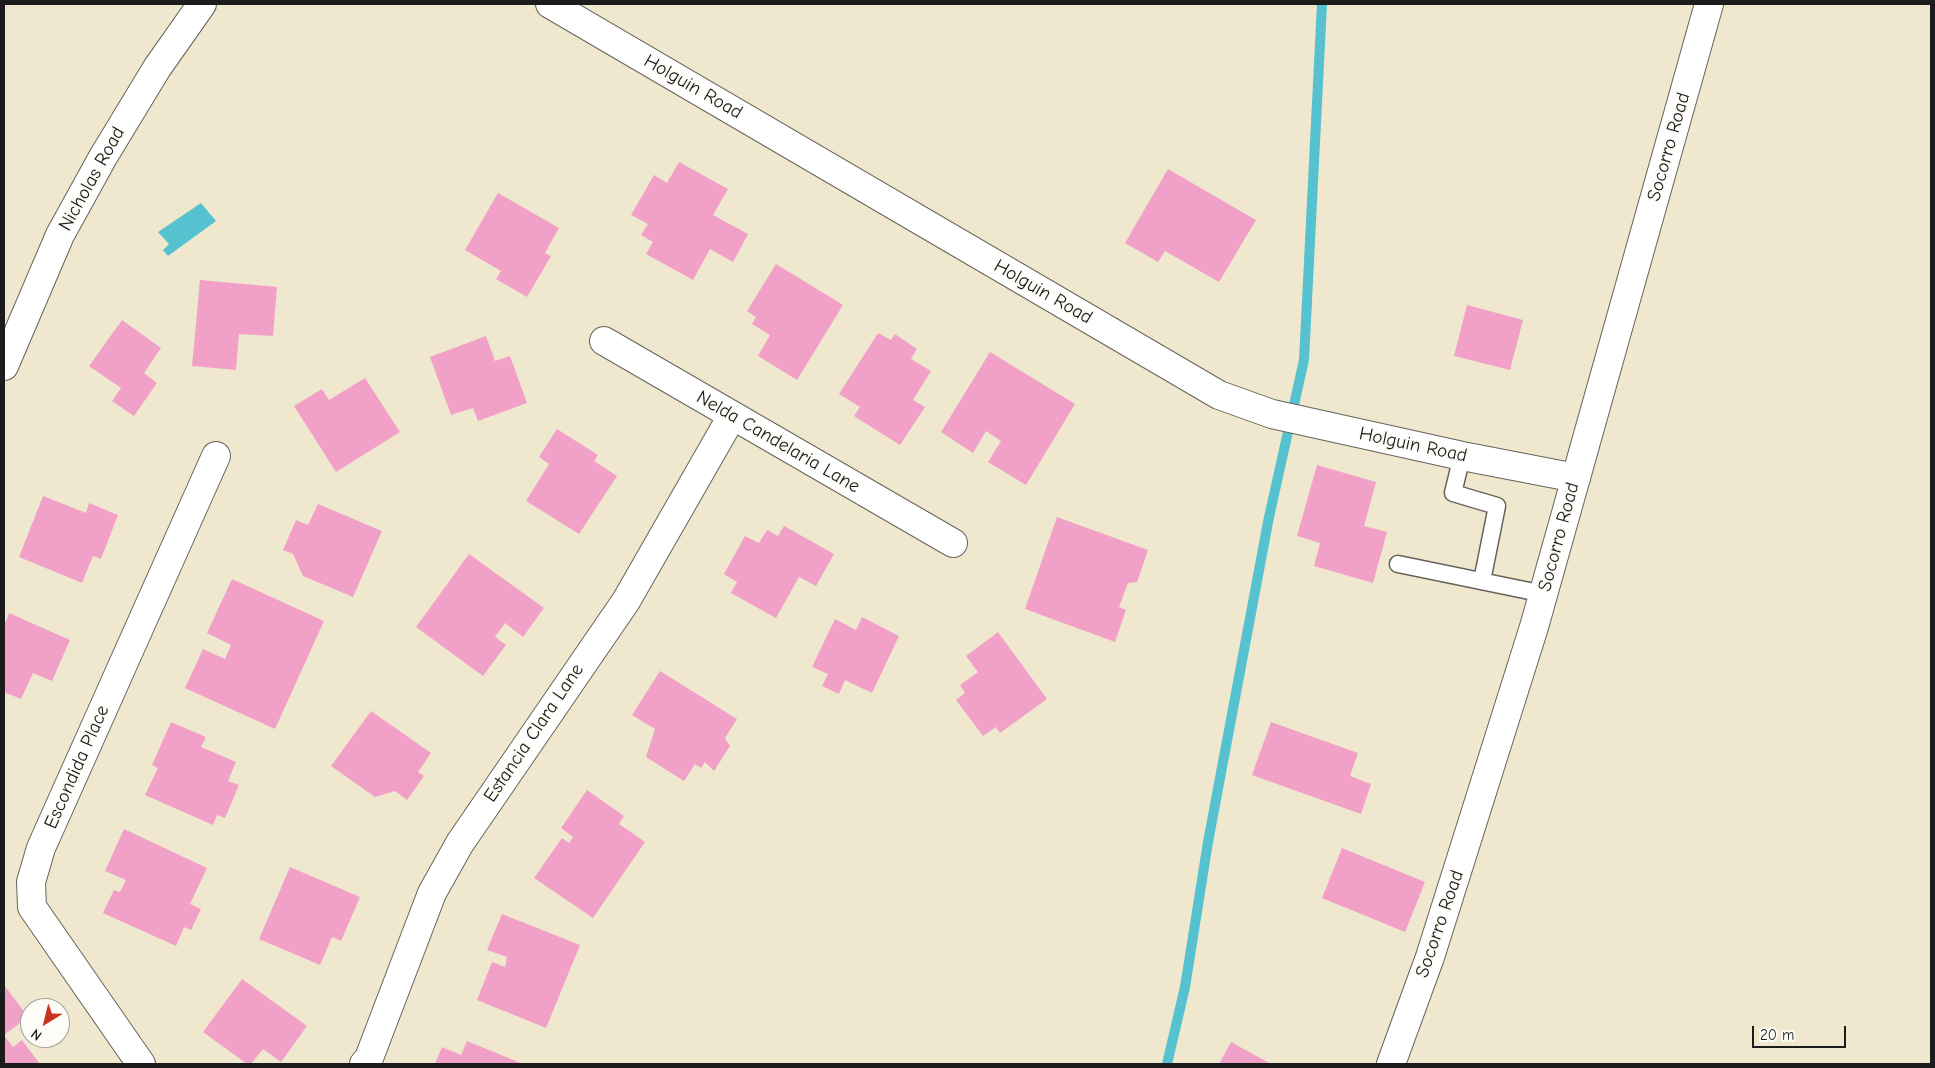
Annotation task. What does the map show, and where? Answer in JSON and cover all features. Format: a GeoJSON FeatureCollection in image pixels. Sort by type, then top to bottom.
{"type":"FeatureCollection","features":[{"type":"Feature","properties":{"kind":"street","name":"Nicholas Road"},"geometry":{"type":"LineString","coordinates":[[4,366],[60,235],[102,157],[157,68],[202,4]]}},
{"type":"Feature","properties":{"kind":"street","name":"Holguin Road"},"geometry":{"type":"LineString","coordinates":[[550,4],[1219,395],[1251,408],[1317,424],[1462,456],[1576,478]]}},
{"type":"Feature","properties":{"kind":"street","name":"Socorro Road"},"geometry":{"type":"LineString","coordinates":[[1391,1064],[1434,947],[1495,757],[1544,594],[1709,4]]}},
{"type":"Feature","properties":{"kind":"street","name":"Nelda Candelaria Lane"},"geometry":{"type":"LineString","coordinates":[[604,341],[953,543]]}},
{"type":"Feature","properties":{"kind":"street","name":"Estancia Clara Lane"},"geometry":{"type":"LineString","coordinates":[[364,1064],[372,1049],[432,893],[460,843],[626,601],[732,416]]}},
{"type":"Feature","properties":{"kind":"street","name":"Escondida Place"},"geometry":{"type":"LineString","coordinates":[[141,1064],[32,907],[31,882],[40,848],[216,456]]}},
{"type":"Feature","properties":{"kind":"lane"},"geometry":{"type":"LineString","coordinates":[[1462,456],[1453,493],[1497,506],[1482,581]]}},
{"type":"Feature","properties":{"kind":"lane"},"geometry":{"type":"LineString","coordinates":[[1398,564],[1544,594]]}},
{"type":"Feature","properties":{"kind":"water"},"geometry":{"type":"Polygon","coordinates":[[[201,203],[216,221],[168,256],[163,250],[169,244],[158,232],[201,203]]]}},
{"type":"Feature","properties":{"kind":"building"},"geometry":{"type":"Polygon","coordinates":[[[679,162],[728,189],[713,215],[748,234],[733,262],[710,249],[693,280],[646,254],[653,242],[641,235],[648,224],[631,215],[654,175],[667,183],[679,162]]]}},
{"type":"Feature","properties":{"kind":"building"},"geometry":{"type":"Polygon","coordinates":[[[1168,169],[1256,220],[1219,282],[1165,251],[1158,262],[1125,243],[1168,169]]]}},
{"type":"Feature","properties":{"kind":"building"},"geometry":{"type":"Polygon","coordinates":[[[498,193],[559,228],[545,253],[551,256],[527,297],[496,279],[501,271],[465,250],[498,193]]]}},
{"type":"Feature","properties":{"kind":"building"},"geometry":{"type":"Polygon","coordinates":[[[776,264],[843,305],[797,380],[758,356],[770,335],[752,324],[756,317],[747,311],[776,264]]]}},
{"type":"Feature","properties":{"kind":"building"},"geometry":{"type":"Polygon","coordinates":[[[200,280],[277,287],[273,336],[239,334],[236,370],[192,366],[200,280]]]}},
{"type":"Feature","properties":{"kind":"building"},"geometry":{"type":"Polygon","coordinates":[[[1467,305],[1523,320],[1510,370],[1454,356],[1467,305]]]}},
{"type":"Feature","properties":{"kind":"building"},"geometry":{"type":"Polygon","coordinates":[[[122,320],[161,348],[144,373],[157,383],[134,416],[112,401],[121,388],[89,366],[122,320]]]}},
{"type":"Feature","properties":{"kind":"building"},"geometry":{"type":"Polygon","coordinates":[[[878,333],[891,340],[895,334],[917,349],[911,359],[931,371],[913,400],[925,407],[900,445],[854,416],[860,407],[839,394],[878,333]]]}},
{"type":"Feature","properties":{"kind":"building"},"geometry":{"type":"Polygon","coordinates":[[[486,336],[495,361],[510,356],[527,403],[478,421],[473,408],[451,415],[430,357],[486,336]]]}},
{"type":"Feature","properties":{"kind":"building"},"geometry":{"type":"Polygon","coordinates":[[[990,352],[1075,404],[1026,485],[988,462],[1001,441],[986,431],[973,453],[941,432],[990,352]]]}},
{"type":"Feature","properties":{"kind":"building"},"geometry":{"type":"Polygon","coordinates":[[[365,378],[400,432],[336,472],[294,406],[322,389],[329,400],[365,378]]]}},
{"type":"Feature","properties":{"kind":"building"},"geometry":{"type":"Polygon","coordinates":[[[557,429],[598,455],[594,461],[617,476],[579,534],[526,501],[549,464],[539,457],[557,429]]]}},
{"type":"Feature","properties":{"kind":"building"},"geometry":{"type":"Polygon","coordinates":[[[1317,465],[1376,482],[1364,526],[1387,532],[1373,583],[1314,566],[1320,543],[1297,536],[1317,465]]]}},
{"type":"Feature","properties":{"kind":"building"},"geometry":{"type":"Polygon","coordinates":[[[43,496],[86,513],[89,503],[118,515],[101,559],[93,556],[82,583],[19,557],[43,496]]]}},
{"type":"Feature","properties":{"kind":"building"},"geometry":{"type":"Polygon","coordinates":[[[318,504],[382,531],[353,597],[303,576],[293,554],[283,550],[296,520],[308,525],[318,504]]]}},
{"type":"Feature","properties":{"kind":"building"},"geometry":{"type":"Polygon","coordinates":[[[1057,517],[1148,550],[1137,582],[1128,583],[1119,607],[1126,610],[1115,642],[1025,609],[1057,517]]]}},
{"type":"Feature","properties":{"kind":"building"},"geometry":{"type":"Polygon","coordinates":[[[784,526],[834,554],[816,586],[799,577],[776,618],[731,593],[737,582],[724,574],[745,536],[759,543],[767,530],[778,536],[784,526]]]}},
{"type":"Feature","properties":{"kind":"building"},"geometry":{"type":"Polygon","coordinates":[[[469,554],[544,608],[523,637],[505,623],[495,637],[506,645],[483,676],[416,627],[469,554]]]}},
{"type":"Feature","properties":{"kind":"building"},"geometry":{"type":"Polygon","coordinates":[[[232,579],[324,621],[275,729],[185,688],[203,649],[225,659],[231,645],[207,633],[232,579]]]}},
{"type":"Feature","properties":{"kind":"building"},"geometry":{"type":"Polygon","coordinates":[[[9,613],[70,640],[52,681],[33,673],[21,699],[4,692],[4,621],[6,622],[9,613]]]}},
{"type":"Feature","properties":{"kind":"building"},"geometry":{"type":"Polygon","coordinates":[[[862,617],[899,636],[872,693],[845,680],[839,694],[822,686],[828,674],[812,667],[835,619],[856,630],[862,617]]]}},
{"type":"Feature","properties":{"kind":"building"},"geometry":{"type":"Polygon","coordinates":[[[998,632],[1047,699],[1000,733],[996,727],[983,736],[956,700],[965,693],[960,685],[978,672],[966,656],[998,632]]]}},
{"type":"Feature","properties":{"kind":"building"},"geometry":{"type":"Polygon","coordinates":[[[660,671],[737,719],[725,738],[730,746],[714,771],[705,762],[701,768],[695,764],[684,781],[646,757],[655,729],[632,715],[660,671]]]}},
{"type":"Feature","properties":{"kind":"building"},"geometry":{"type":"Polygon","coordinates":[[[371,711],[431,753],[418,772],[424,776],[407,800],[395,791],[375,797],[331,766],[371,711]]]}},
{"type":"Feature","properties":{"kind":"building"},"geometry":{"type":"Polygon","coordinates":[[[171,722],[206,737],[201,747],[236,762],[228,781],[239,785],[225,818],[217,815],[213,825],[145,795],[158,768],[152,765],[171,722]]]}},
{"type":"Feature","properties":{"kind":"building"},"geometry":{"type":"Polygon","coordinates":[[[1271,722],[1358,753],[1350,776],[1371,784],[1361,814],[1252,775],[1271,722]]]}},
{"type":"Feature","properties":{"kind":"building"},"geometry":{"type":"Polygon","coordinates":[[[587,790],[624,816],[619,824],[645,842],[593,918],[534,878],[562,838],[569,843],[573,837],[561,828],[587,790]]]}},
{"type":"Feature","properties":{"kind":"building"},"geometry":{"type":"Polygon","coordinates":[[[124,829],[207,868],[190,904],[201,909],[191,930],[184,927],[176,946],[103,913],[114,890],[120,892],[126,880],[105,871],[124,829]]]}},
{"type":"Feature","properties":{"kind":"building"},"geometry":{"type":"Polygon","coordinates":[[[1342,848],[1425,882],[1405,932],[1322,898],[1342,848]]]}},
{"type":"Feature","properties":{"kind":"building"},"geometry":{"type":"Polygon","coordinates":[[[290,867],[360,897],[341,941],[332,937],[320,965],[259,939],[290,867]]]}},
{"type":"Feature","properties":{"kind":"building"},"geometry":{"type":"Polygon","coordinates":[[[502,914],[580,945],[546,1028],[477,1000],[492,962],[505,967],[507,957],[487,950],[502,914]]]}},
{"type":"Feature","properties":{"kind":"building"},"geometry":{"type":"Polygon","coordinates":[[[242,979],[307,1026],[281,1062],[263,1049],[251,1064],[247,1064],[203,1032],[242,979]]]}},
{"type":"Feature","properties":{"kind":"building"},"geometry":{"type":"Polygon","coordinates":[[[4,985],[20,1006],[20,1023],[4,1035],[4,985]]]}},
{"type":"Feature","properties":{"kind":"building"},"geometry":{"type":"Polygon","coordinates":[[[4,1035],[13,1047],[20,1042],[20,1048],[28,1048],[40,1064],[4,1064],[4,1035]]]}},
{"type":"Feature","properties":{"kind":"building"},"geometry":{"type":"Polygon","coordinates":[[[467,1041],[523,1064],[435,1064],[442,1047],[461,1055],[467,1041]]]}},
{"type":"Feature","properties":{"kind":"building"},"geometry":{"type":"Polygon","coordinates":[[[1231,1042],[1271,1064],[1219,1064],[1231,1042]]]}},
{"type":"Feature","properties":{"kind":"waterway"},"geometry":{"type":"LineString","coordinates":[[1167,1064],[1185,987],[1208,842],[1269,517],[1304,360],[1322,4]]}}]}
